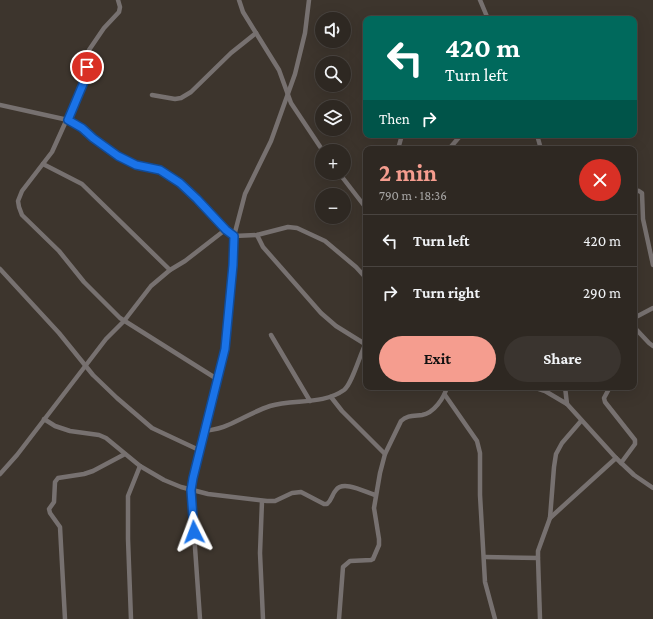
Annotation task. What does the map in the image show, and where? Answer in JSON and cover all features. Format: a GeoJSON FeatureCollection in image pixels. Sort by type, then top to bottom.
{"type":"FeatureCollection","features":[{"type":"Feature","properties":{"kind":"street"},"geometry":{"type":"LineString","coordinates":[[118,0],[120,7],[119,12],[104,28],[89,50],[86,77],[68,120],[52,152],[22,191],[18,201],[19,208],[22,215],[59,251],[84,282],[124,321],[217,379]]}},
{"type":"Feature","properties":{"kind":"street"},"geometry":{"type":"LineString","coordinates":[[239,0],[243,12],[279,70],[288,96],[319,144]]}},
{"type":"Feature","properties":{"kind":"street"},"geometry":{"type":"LineString","coordinates":[[200,619],[191,490],[199,450],[225,349],[233,265],[234,236],[245,194],[271,141],[288,96],[300,56],[305,33],[309,0]]}},
{"type":"Feature","properties":{"kind":"street"},"geometry":{"type":"LineString","coordinates":[[480,0],[487,16]]}},
{"type":"Feature","properties":{"kind":"street"},"geometry":{"type":"LineString","coordinates":[[152,95],[175,99],[181,98],[191,92],[231,53],[256,34]]}},
{"type":"Feature","properties":{"kind":"street"},"geometry":{"type":"LineString","coordinates":[[0,105],[68,120],[82,128],[118,156],[136,165],[160,170],[180,183],[226,230],[234,236],[257,235],[288,227],[297,228],[325,241],[363,275]]}},
{"type":"Feature","properties":{"kind":"street"},"geometry":{"type":"LineString","coordinates":[[452,146],[458,138]]}},
{"type":"Feature","properties":{"kind":"street"},"geometry":{"type":"LineString","coordinates":[[43,164],[82,184],[170,270]]}},
{"type":"Feature","properties":{"kind":"street"},"geometry":{"type":"LineString","coordinates":[[344,180],[363,204]]}},
{"type":"Feature","properties":{"kind":"street"},"geometry":{"type":"LineString","coordinates":[[637,191],[642,193],[643,219],[653,265]]}},
{"type":"Feature","properties":{"kind":"street"},"geometry":{"type":"LineString","coordinates":[[0,474],[18,454],[85,365],[106,339],[124,321],[151,286],[170,270],[185,261],[226,230]]}},
{"type":"Feature","properties":{"kind":"street"},"geometry":{"type":"LineString","coordinates":[[257,235],[263,247],[321,313],[336,326],[363,342]]}},
{"type":"Feature","properties":{"kind":"street"},"geometry":{"type":"LineString","coordinates":[[0,269],[59,333],[93,375],[117,398],[148,426],[199,450]]}},
{"type":"Feature","properties":{"kind":"street"},"geometry":{"type":"LineString","coordinates":[[637,316],[653,308]]}},
{"type":"Feature","properties":{"kind":"street"},"geometry":{"type":"LineString","coordinates":[[637,330],[653,346]]}},
{"type":"Feature","properties":{"kind":"street"},"geometry":{"type":"LineString","coordinates":[[271,335],[310,401]]}},
{"type":"Feature","properties":{"kind":"street"},"geometry":{"type":"LineString","coordinates":[[204,431],[218,429],[269,406],[331,397],[344,390],[350,383],[363,349]]}},
{"type":"Feature","properties":{"kind":"street"},"geometry":{"type":"LineString","coordinates":[[339,619],[343,567],[350,561],[373,559],[379,545],[374,512],[375,495],[384,454],[404,417],[428,413],[445,395],[446,390]]}},
{"type":"Feature","properties":{"kind":"street"},"geometry":{"type":"LineString","coordinates":[[540,390],[555,396],[567,404],[621,463],[634,475],[653,488]]}},
{"type":"Feature","properties":{"kind":"street"},"geometry":{"type":"LineString","coordinates":[[565,390],[567,404]]}},
{"type":"Feature","properties":{"kind":"street"},"geometry":{"type":"LineString","coordinates":[[608,390],[604,398],[605,402],[635,440],[635,444],[621,463]]}},
{"type":"Feature","properties":{"kind":"street"},"geometry":{"type":"LineString","coordinates":[[445,395],[477,441],[480,453],[480,495],[485,557],[485,582],[495,619]]}},
{"type":"Feature","properties":{"kind":"street"},"geometry":{"type":"LineString","coordinates":[[331,397],[342,411],[384,454]]}},
{"type":"Feature","properties":{"kind":"street"},"geometry":{"type":"LineString","coordinates":[[44,419],[65,430],[99,435],[106,438],[140,466],[164,480],[191,490],[275,501],[292,493],[301,492],[324,504],[327,504],[336,489],[341,486],[346,486],[375,495]]}},
{"type":"Feature","properties":{"kind":"street"},"geometry":{"type":"LineString","coordinates":[[540,619],[538,550],[550,518],[556,454],[562,443],[581,421]]}},
{"type":"Feature","properties":{"kind":"street"},"geometry":{"type":"LineString","coordinates":[[65,619],[60,527],[50,513],[49,509],[54,502],[55,482],[58,478],[93,471],[125,454]]}},
{"type":"Feature","properties":{"kind":"street"},"geometry":{"type":"LineString","coordinates":[[550,518],[616,458]]}},
{"type":"Feature","properties":{"kind":"street"},"geometry":{"type":"LineString","coordinates":[[131,619],[128,496],[140,466]]}},
{"type":"Feature","properties":{"kind":"street"},"geometry":{"type":"LineString","coordinates":[[262,500],[260,553],[263,619]]}},
{"type":"Feature","properties":{"kind":"street"},"geometry":{"type":"LineString","coordinates":[[485,557],[538,558]]}},
{"type":"Feature","properties":{"kind":"route"},"geometry":{"type":"LineString","coordinates":[[87,67],[86,77],[78,93],[68,120],[82,128],[118,156],[136,165],[160,170],[180,183],[226,230],[234,236],[233,265],[225,349],[191,490],[194,532]]}}]}
